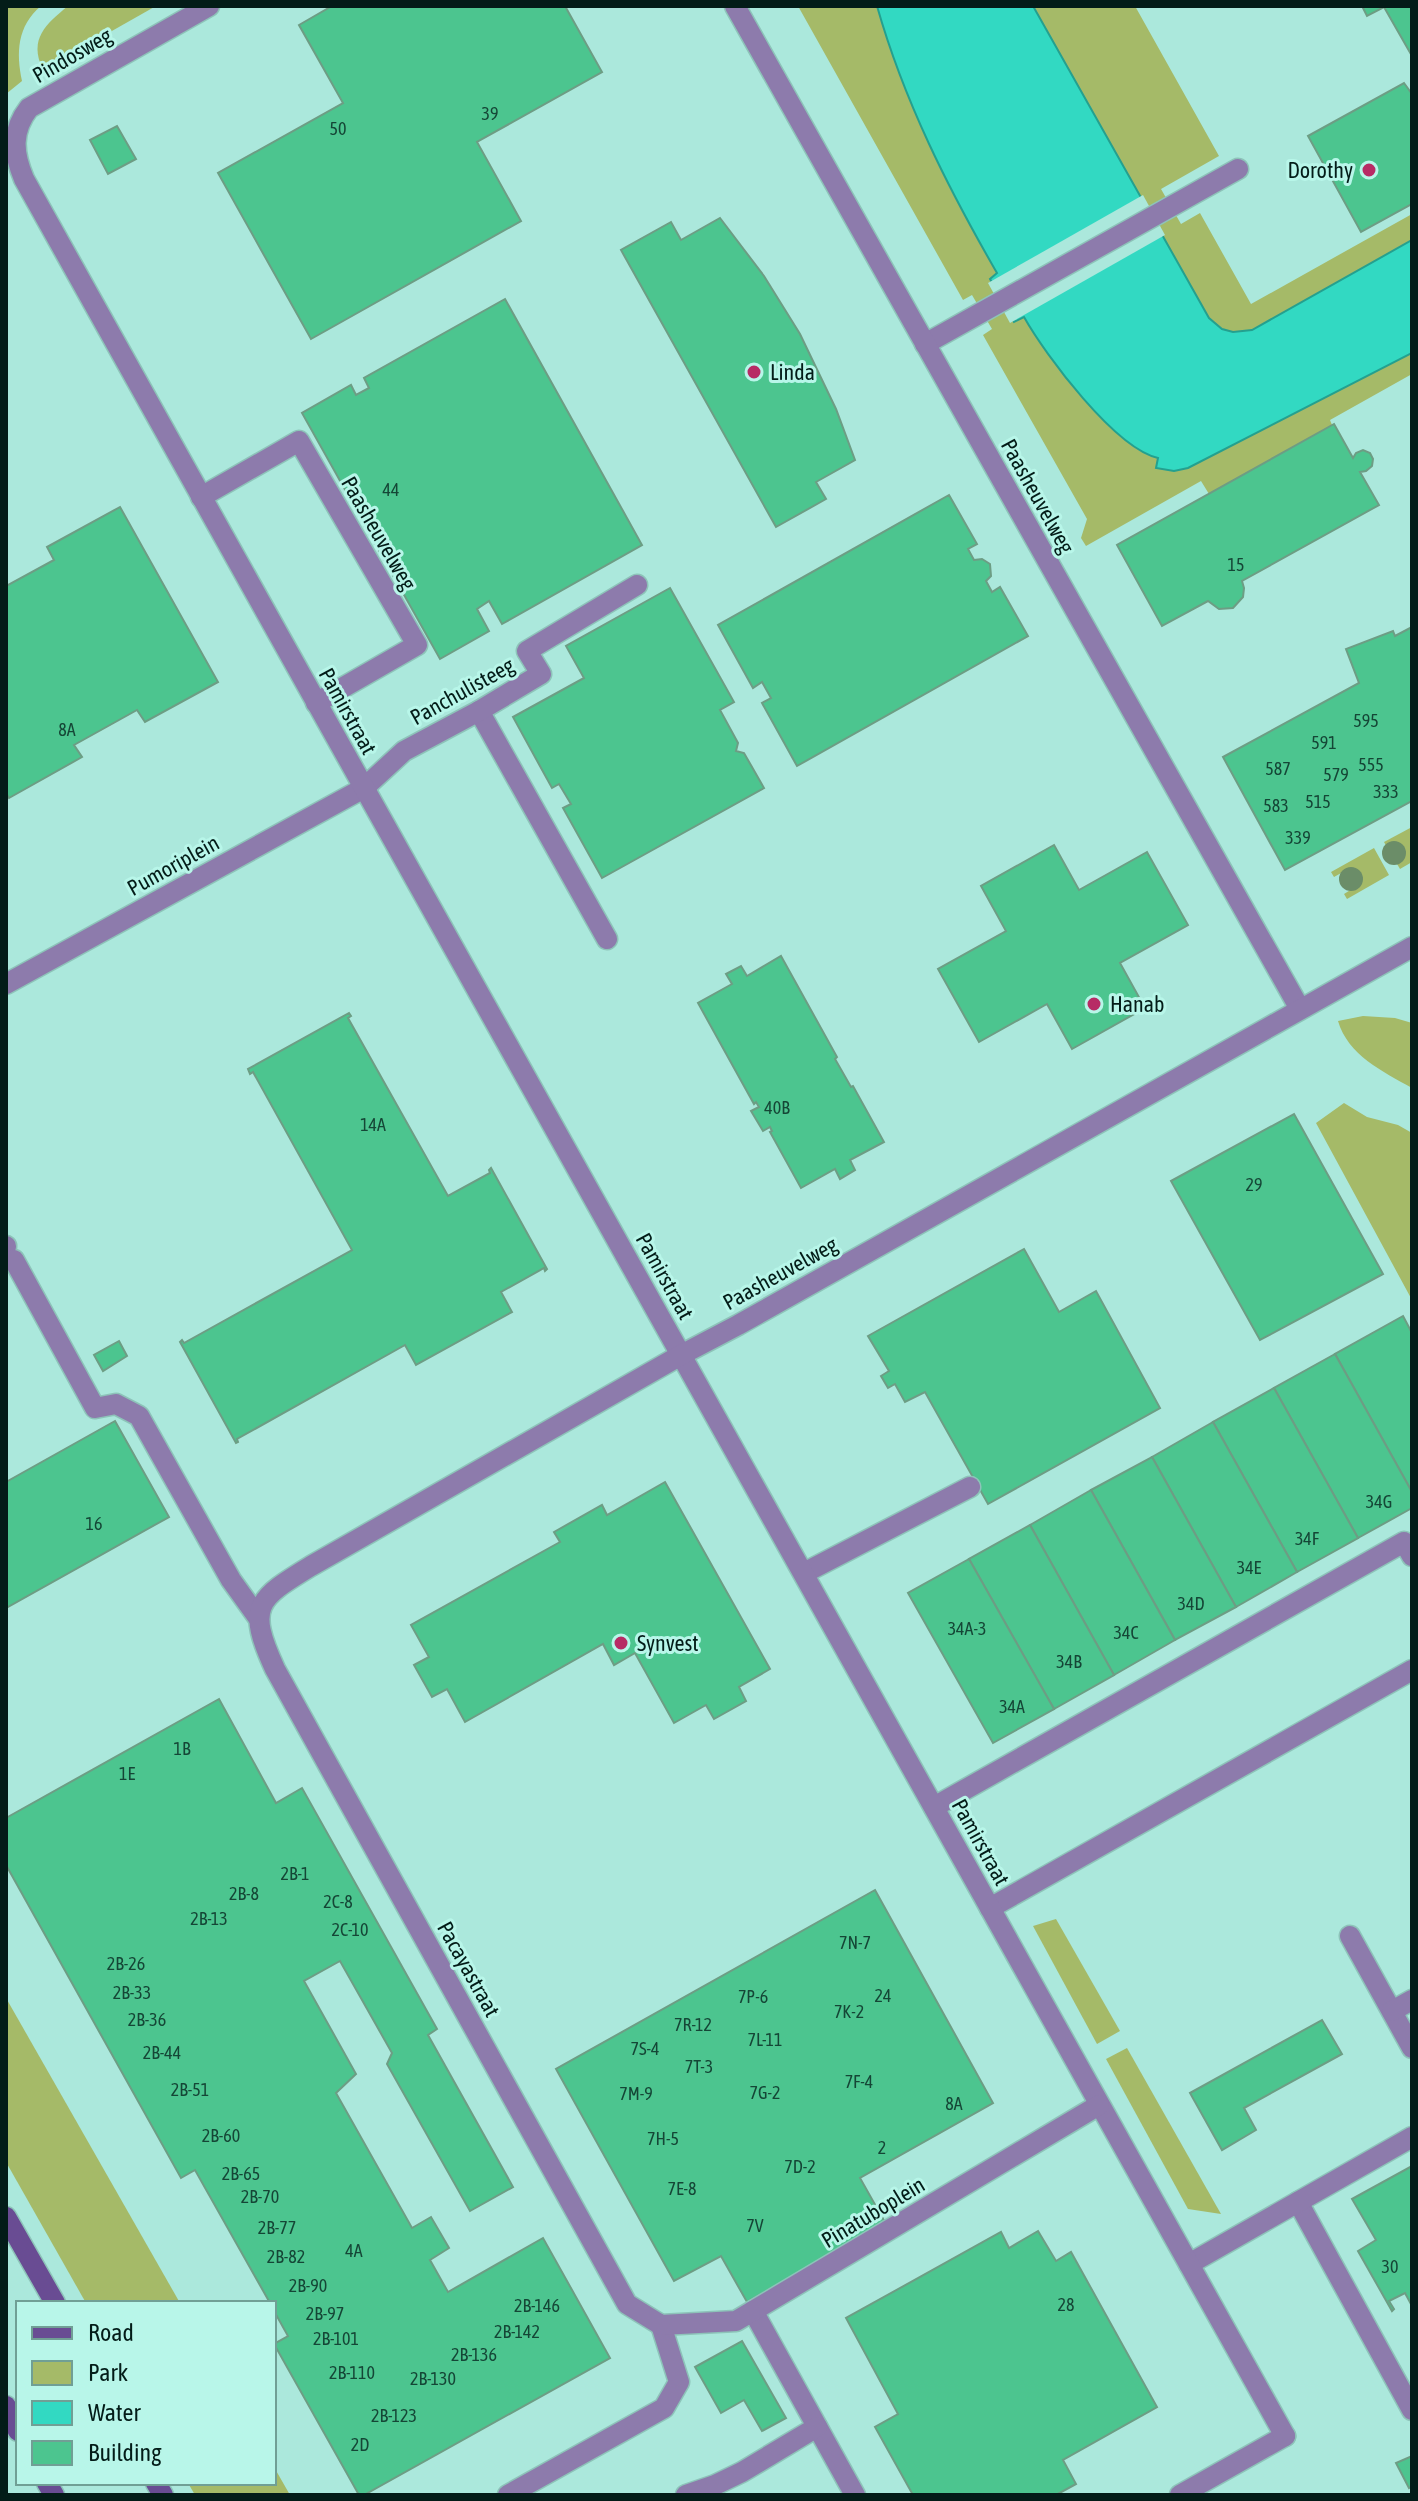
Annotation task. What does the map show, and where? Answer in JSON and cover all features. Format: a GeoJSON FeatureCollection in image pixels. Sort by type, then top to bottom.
{"type":"FeatureCollection","features":[{"type":"Feature","properties":{"kind":"main road"},"geometry":{"type":"LineString","coordinates":[[6,2217],[54,2301]]}},
{"type":"Feature","properties":{"kind":"main road"},"geometry":{"type":"LineString","coordinates":[[6,2406],[16,2427]]}},
{"type":"Feature","properties":{"kind":"street","name":"Pindosweg"},"geometry":{"type":"LineString","coordinates":[[11,134],[29,108],[209,6]]}},
{"type":"Feature","properties":{"kind":"street","name":"Paasheuvelweg"},"geometry":{"type":"LineString","coordinates":[[735,6],[1300,1009]]}},
{"type":"Feature","properties":{"kind":"street","name":"Pamirstraat"},"geometry":{"type":"LineString","coordinates":[[11,134],[17,163],[30,192],[1285,2436],[1180,2495]]}},
{"type":"Feature","properties":{"kind":"street"},"geometry":{"type":"LineString","coordinates":[[925,344],[1238,169]]}},
{"type":"Feature","properties":{"kind":"street","name":"Paasheuvelweg"},"geometry":{"type":"LineString","coordinates":[[201,497],[299,441],[417,645],[316,703]]}},
{"type":"Feature","properties":{"kind":"street","name":"Panchulisteeg"},"geometry":{"type":"LineString","coordinates":[[364,788],[404,751],[541,674],[527,651],[637,585]]}},
{"type":"Feature","properties":{"kind":"street"},"geometry":{"type":"LineString","coordinates":[[479,711],[607,939]]}},
{"type":"Feature","properties":{"kind":"street","name":"Pumoriplein"},"geometry":{"type":"LineString","coordinates":[[6,984],[364,788]]}},
{"type":"Feature","properties":{"kind":"street","name":"Paasheuvelweg"},"geometry":{"type":"LineString","coordinates":[[259,1619],[261,1606],[268,1594],[278,1586],[681,1355],[1412,947]]}},
{"type":"Feature","properties":{"kind":"street"},"geometry":{"type":"LineString","coordinates":[[9,1251],[95,1408],[116,1404],[139,1416],[231,1580],[259,1619]]}},
{"type":"Feature","properties":{"kind":"street"},"geometry":{"type":"LineString","coordinates":[[804,1573],[970,1487]]}},
{"type":"Feature","properties":{"kind":"street"},"geometry":{"type":"LineString","coordinates":[[934,1807],[1404,1542],[1412,1556]]}},
{"type":"Feature","properties":{"kind":"street","name":"Pacayastraat"},"geometry":{"type":"LineString","coordinates":[[259,1619],[264,1645],[275,1669],[627,2304],[661,2325]]}},
{"type":"Feature","properties":{"kind":"street"},"geometry":{"type":"LineString","coordinates":[[990,1908],[1412,1670]]}},
{"type":"Feature","properties":{"kind":"street"},"geometry":{"type":"LineString","coordinates":[[1350,1936],[1412,2048]]}},
{"type":"Feature","properties":{"kind":"street"},"geometry":{"type":"LineString","coordinates":[[1392,2011],[1412,2000]]}},
{"type":"Feature","properties":{"kind":"street","name":"Pinatuboplein"},"geometry":{"type":"LineString","coordinates":[[661,2325],[736,2321],[1099,2105]]}},
{"type":"Feature","properties":{"kind":"street"},"geometry":{"type":"LineString","coordinates":[[1189,2264],[1412,2137]]}},
{"type":"Feature","properties":{"kind":"street"},"geometry":{"type":"LineString","coordinates":[[1298,2202],[1412,2410]]}},
{"type":"Feature","properties":{"kind":"street"},"geometry":{"type":"LineString","coordinates":[[753,2311],[855,2495]]}},
{"type":"Feature","properties":{"kind":"street"},"geometry":{"type":"LineString","coordinates":[[508,2495],[664,2408],[679,2382],[661,2325]]}},
{"type":"Feature","properties":{"kind":"street"},"geometry":{"type":"LineString","coordinates":[[686,2495],[742,2472],[817,2427]]}},
{"type":"Feature","properties":{"kind":"green space"},"geometry":{"type":"Polygon","coordinates":[[[6,6],[41,6],[27,22],[20,40],[22,81],[6,94],[6,6]]]}},
{"type":"Feature","properties":{"kind":"green space"},"geometry":{"type":"Polygon","coordinates":[[[68,6],[156,6],[43,70],[37,49],[42,33],[68,6]]]}},
{"type":"Feature","properties":{"kind":"green space"},"geometry":{"type":"Polygon","coordinates":[[[798,6],[877,6],[899,73],[926,138],[991,263],[1061,371],[1106,421],[1140,451],[1160,459],[1174,471],[1180,470],[1412,353],[1412,374],[1330,420],[1332,425],[1209,494],[1201,481],[1086,546],[1081,538],[1087,519],[983,335],[992,329],[972,295],[963,300],[798,6]]]}},
{"type":"Feature","properties":{"kind":"green space"},"geometry":{"type":"Polygon","coordinates":[[[1033,6],[1135,6],[1219,156],[1161,189],[1181,224],[1200,213],[1251,304],[1412,214],[1412,240],[1252,330],[1233,332],[1222,329],[1209,318],[1033,6]]]}},
{"type":"Feature","properties":{"kind":"green space"},"geometry":{"type":"Polygon","coordinates":[[[1412,827],[1412,862],[1400,869],[1384,842],[1412,827]]]}},
{"type":"Feature","properties":{"kind":"green space"},"geometry":{"type":"Polygon","coordinates":[[[1374,848],[1389,875],[1347,899],[1344,894],[1352,889],[1343,872],[1334,877],[1331,872],[1374,848]]]}},
{"type":"Feature","properties":{"kind":"green space"},"geometry":{"type":"Polygon","coordinates":[[[1363,1016],[1395,1018],[1412,1023],[1412,1088],[1368,1061],[1343,1033],[1338,1021],[1363,1016]]]}},
{"type":"Feature","properties":{"kind":"green space"},"geometry":{"type":"Polygon","coordinates":[[[1344,1103],[1367,1117],[1398,1125],[1412,1133],[1412,1300],[1316,1123],[1344,1103]]]}},
{"type":"Feature","properties":{"kind":"green space"},"geometry":{"type":"Polygon","coordinates":[[[1056,1919],[1120,2031],[1097,2044],[1033,1926],[1056,1919]]]}},
{"type":"Feature","properties":{"kind":"green space"},"geometry":{"type":"Polygon","coordinates":[[[6,1998],[179,2301],[85,2301],[6,2162],[6,1998]]]}},
{"type":"Feature","properties":{"kind":"green space"},"geometry":{"type":"Polygon","coordinates":[[[1127,2048],[1221,2214],[1188,2209],[1106,2059],[1127,2048]]]}},
{"type":"Feature","properties":{"kind":"green space"},"geometry":{"type":"Polygon","coordinates":[[[276,2470],[290,2495],[195,2495],[189,2485],[276,2485],[276,2470]]]}},
{"type":"Feature","properties":{"kind":"water"},"geometry":{"type":"Polygon","coordinates":[[[877,6],[1033,6],[1209,318],[1222,329],[1233,332],[1252,330],[1412,240],[1412,353],[1188,468],[1174,471],[1156,468],[1158,458],[1141,451],[1122,437],[1083,398],[1024,317],[1014,322],[990,279],[997,273],[961,209],[914,110],[877,6]]]}},
{"type":"Feature","properties":{"kind":"pier"},"geometry":{"type":"Polygon","coordinates":[[[1143,195],[1165,235],[1010,323],[988,283],[1143,195]]]}},
{"type":"Feature","properties":{"kind":"building"},"geometry":{"type":"Polygon","coordinates":[[[332,6],[565,6],[602,72],[477,142],[521,221],[311,339],[218,173],[343,103],[299,25],[332,6]]]}},
{"type":"Feature","properties":{"kind":"building"},"geometry":{"type":"Polygon","coordinates":[[[1362,6],[1412,6],[1412,56],[1384,7],[1367,16],[1362,6]]]}},
{"type":"Feature","properties":{"kind":"building","name":"Dorothy"},"geometry":{"type":"Polygon","coordinates":[[[1404,83],[1412,94],[1412,204],[1361,232],[1308,136],[1404,83]]]}},
{"type":"Feature","properties":{"kind":"building"},"geometry":{"type":"Polygon","coordinates":[[[117,126],[136,159],[108,174],[90,140],[117,126]]]}},
{"type":"Feature","properties":{"kind":"building","name":"Linda"},"geometry":{"type":"Polygon","coordinates":[[[720,218],[764,276],[800,334],[836,409],[855,460],[816,482],[826,499],[776,527],[621,250],[671,222],[681,240],[720,218]]]}},
{"type":"Feature","properties":{"kind":"building"},"geometry":{"type":"Polygon","coordinates":[[[505,299],[642,545],[502,624],[489,601],[477,609],[489,631],[440,659],[302,413],[351,385],[356,395],[369,388],[364,378],[505,299]]]}},
{"type":"Feature","properties":{"kind":"building"},"geometry":{"type":"Polygon","coordinates":[[[1334,424],[1353,458],[1363,450],[1370,453],[1372,466],[1360,472],[1379,505],[1242,581],[1243,597],[1233,608],[1219,609],[1208,601],[1162,626],[1117,545],[1334,424]]]}},
{"type":"Feature","properties":{"kind":"building"},"geometry":{"type":"Polygon","coordinates":[[[949,495],[977,544],[968,549],[974,560],[982,559],[990,564],[991,576],[986,581],[992,592],[1000,587],[1028,636],[797,766],[762,703],[771,698],[762,682],[753,688],[718,625],[949,495]]]}},
{"type":"Feature","properties":{"kind":"building"},"geometry":{"type":"Polygon","coordinates":[[[120,507],[218,682],[145,722],[137,710],[74,745],[82,757],[9,798],[6,793],[6,586],[54,560],[47,547],[120,507]]]}},
{"type":"Feature","properties":{"kind":"building"},"geometry":{"type":"Polygon","coordinates":[[[670,588],[734,702],[720,710],[738,743],[736,751],[744,753],[764,788],[602,878],[563,808],[571,804],[559,784],[552,788],[513,717],[584,678],[566,646],[670,588]]]}},
{"type":"Feature","properties":{"kind":"building"},"geometry":{"type":"Polygon","coordinates":[[[1412,627],[1412,801],[1285,870],[1223,757],[1359,683],[1346,649],[1393,631],[1395,636],[1412,627]]]}},
{"type":"Feature","properties":{"kind":"building"},"geometry":{"type":"Polygon","coordinates":[[[1054,845],[1079,890],[1147,852],[1188,925],[1120,963],[1145,1008],[1072,1049],[1047,1004],[979,1042],[938,969],[1006,931],[981,886],[1054,845]]]}},
{"type":"Feature","properties":{"kind":"building"},"geometry":{"type":"Polygon","coordinates":[[[781,956],[837,1057],[835,1059],[884,1142],[850,1160],[855,1170],[840,1179],[835,1169],[801,1188],[770,1127],[763,1131],[751,1111],[759,1107],[756,1102],[754,1104],[698,1003],[732,984],[726,974],[741,966],[747,976],[781,956]]]}},
{"type":"Feature","properties":{"kind":"building"},"geometry":{"type":"Polygon","coordinates":[[[349,1013],[351,1016],[348,1018],[448,1196],[490,1173],[491,1168],[547,1269],[501,1292],[512,1312],[416,1365],[405,1345],[237,1439],[236,1443],[180,1342],[182,1340],[184,1343],[352,1250],[253,1072],[250,1074],[248,1069],[349,1013]]]}},
{"type":"Feature","properties":{"kind":"building"},"geometry":{"type":"Polygon","coordinates":[[[1294,1114],[1383,1274],[1260,1340],[1171,1181],[1294,1114]]]}},
{"type":"Feature","properties":{"kind":"building"},"geometry":{"type":"Polygon","coordinates":[[[1024,1249],[1059,1312],[1096,1291],[1160,1408],[988,1504],[925,1392],[905,1402],[895,1384],[888,1388],[881,1376],[889,1371],[868,1336],[1024,1249]]]}},
{"type":"Feature","properties":{"kind":"building"},"geometry":{"type":"Polygon","coordinates":[[[1403,1316],[1412,1333],[1412,1492],[1335,1354],[1403,1316]]]}},
{"type":"Feature","properties":{"kind":"building"},"geometry":{"type":"Polygon","coordinates":[[[119,1341],[127,1356],[103,1371],[94,1355],[119,1341]]]}},
{"type":"Feature","properties":{"kind":"building"},"geometry":{"type":"Polygon","coordinates":[[[1335,1354],[1412,1492],[1412,1508],[1358,1538],[1274,1388],[1335,1354]]]}},
{"type":"Feature","properties":{"kind":"building"},"geometry":{"type":"Polygon","coordinates":[[[1274,1388],[1358,1538],[1297,1572],[1213,1422],[1274,1388]]]}},
{"type":"Feature","properties":{"kind":"building"},"geometry":{"type":"Polygon","coordinates":[[[115,1421],[169,1517],[6,1608],[6,1482],[115,1421]]]}},
{"type":"Feature","properties":{"kind":"building"},"geometry":{"type":"Polygon","coordinates":[[[1213,1422],[1297,1572],[1236,1607],[1152,1457],[1213,1422]]]}},
{"type":"Feature","properties":{"kind":"building"},"geometry":{"type":"Polygon","coordinates":[[[1152,1457],[1236,1607],[1175,1640],[1091,1490],[1152,1457]]]}},
{"type":"Feature","properties":{"kind":"building"},"geometry":{"type":"Polygon","coordinates":[[[665,1482],[770,1669],[739,1687],[746,1701],[714,1719],[706,1705],[674,1723],[635,1653],[614,1665],[603,1644],[465,1722],[447,1689],[432,1697],[414,1665],[429,1657],[411,1625],[560,1542],[554,1532],[602,1505],[607,1515],[665,1482]]]}},
{"type":"Feature","properties":{"kind":"building"},"geometry":{"type":"Polygon","coordinates":[[[1091,1490],[1175,1640],[1114,1675],[1030,1525],[1091,1490]]]}},
{"type":"Feature","properties":{"kind":"building"},"geometry":{"type":"Polygon","coordinates":[[[1030,1525],[1114,1675],[1054,1709],[969,1559],[1030,1525]]]}},
{"type":"Feature","properties":{"kind":"building"},"geometry":{"type":"Polygon","coordinates":[[[969,1559],[1054,1709],[993,1743],[908,1593],[969,1559]]]}},
{"type":"Feature","properties":{"kind":"building"},"geometry":{"type":"Polygon","coordinates":[[[219,1699],[276,1803],[302,1788],[437,2029],[428,2035],[513,2187],[470,2211],[387,2064],[392,2053],[340,1961],[304,1981],[356,2074],[336,2093],[412,2228],[431,2217],[449,2248],[430,2260],[448,2292],[543,2238],[610,2358],[359,2495],[276,2348],[276,2343],[288,2336],[276,2315],[276,2301],[269,2301],[195,2170],[181,2178],[6,1865],[6,1818],[219,1699]]]}},
{"type":"Feature","properties":{"kind":"building"},"geometry":{"type":"Polygon","coordinates":[[[875,1890],[993,2103],[860,2178],[886,2224],[747,2302],[721,2256],[674,2281],[556,2069],[875,1890]]]}},
{"type":"Feature","properties":{"kind":"building"},"geometry":{"type":"Polygon","coordinates":[[[1322,2020],[1342,2054],[1244,2108],[1256,2130],[1222,2150],[1190,2093],[1322,2020]]]}},
{"type":"Feature","properties":{"kind":"building"},"geometry":{"type":"Polygon","coordinates":[[[1412,2166],[1412,2306],[1405,2293],[1389,2301],[1394,2309],[1392,2311],[1358,2251],[1376,2240],[1352,2199],[1412,2166]]]}},
{"type":"Feature","properties":{"kind":"building"},"geometry":{"type":"Polygon","coordinates":[[[1038,2231],[1056,2261],[1071,2252],[1157,2407],[1063,2460],[1076,2484],[1056,2495],[913,2495],[875,2427],[898,2414],[846,2318],[1001,2232],[1009,2248],[1038,2231]]]}},
{"type":"Feature","properties":{"kind":"building"},"geometry":{"type":"Polygon","coordinates":[[[742,2341],[786,2418],[762,2431],[744,2400],[721,2413],[695,2367],[742,2341]]]}},
{"type":"Feature","properties":{"kind":"building"},"geometry":{"type":"Polygon","coordinates":[[[1412,2456],[1412,2486],[1409,2488],[1396,2463],[1412,2456]]]}},
{"type":"Feature","properties":{"kind":"place","name":"Dorothy"},"geometry":{"type":"Point","coordinates":[1369,170]}},
{"type":"Feature","properties":{"kind":"place","name":"Linda"},"geometry":{"type":"Point","coordinates":[754,372]}},
{"type":"Feature","properties":{"kind":"place","name":"Hanab"},"geometry":{"type":"Point","coordinates":[1094,1004]}},
{"type":"Feature","properties":{"kind":"place","name":"Synvest"},"geometry":{"type":"Point","coordinates":[621,1643]}}]}
